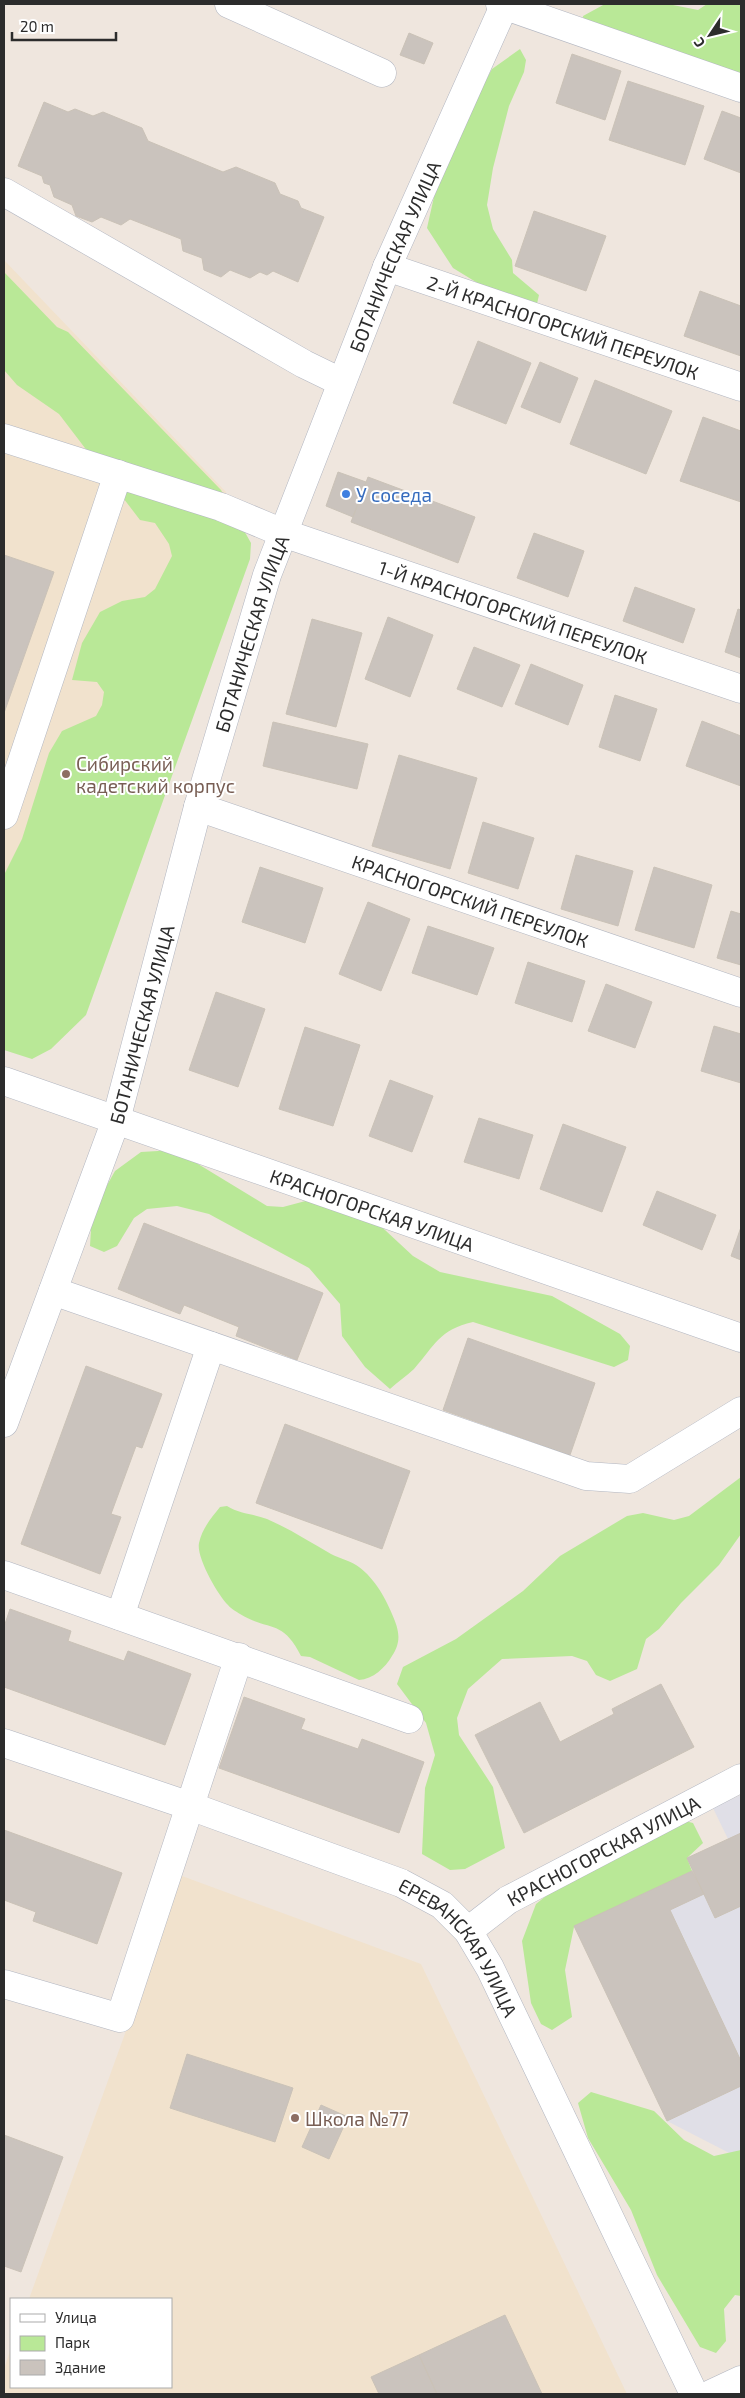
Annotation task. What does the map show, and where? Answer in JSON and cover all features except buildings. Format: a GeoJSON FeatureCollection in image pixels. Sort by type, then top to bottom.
{"type":"FeatureCollection","features":[{"type":"Feature","properties":{"kind":"street"},"geometry":{"type":"LineString","coordinates":[[229,4],[382,73]]}},
{"type":"Feature","properties":{"kind":"street"},"geometry":{"type":"LineString","coordinates":[[502,5],[741,88]]}},
{"type":"Feature","properties":{"kind":"street","name":"БОТАНИЧЕСКАЯ УЛИЦА"},"geometry":{"type":"LineString","coordinates":[[4,1423],[116,1120],[198,807],[267,575],[387,266],[502,5]]}},
{"type":"Feature","properties":{"kind":"street"},"geometry":{"type":"LineString","coordinates":[[4,192],[304,364],[341,382]]}},
{"type":"Feature","properties":{"kind":"street","name":"2-Й КРАСНОГОРСКИЙ ПЕРЕУЛОК"},"geometry":{"type":"LineString","coordinates":[[387,266],[741,387]]}},
{"type":"Feature","properties":{"kind":"street","name":"1-Й КРАСНОГОРСКИЙ ПЕРЕУЛОК"},"geometry":{"type":"LineString","coordinates":[[4,438],[221,508],[283,533],[741,689]]}},
{"type":"Feature","properties":{"kind":"street"},"geometry":{"type":"LineString","coordinates":[[4,815],[118,474]]}},
{"type":"Feature","properties":{"kind":"street","name":"КРАСНОГОРСКИЙ ПЕРЕУЛОК"},"geometry":{"type":"LineString","coordinates":[[198,807],[741,993]]}},
{"type":"Feature","properties":{"kind":"street","name":"КРАСНОГОРСКАЯ УЛИЦА"},"geometry":{"type":"LineString","coordinates":[[4,1081],[741,1338]]}},
{"type":"Feature","properties":{"kind":"street"},"geometry":{"type":"LineString","coordinates":[[53,1291],[586,1476],[630,1479],[741,1411]]}},
{"type":"Feature","properties":{"kind":"street"},"geometry":{"type":"LineString","coordinates":[[120,1616],[211,1346]]}},
{"type":"Feature","properties":{"kind":"street"},"geometry":{"type":"LineString","coordinates":[[4,1575],[409,1719]]}},
{"type":"Feature","properties":{"kind":"street"},"geometry":{"type":"LineString","coordinates":[[4,1984],[120,2018],[239,1658]]}},
{"type":"Feature","properties":{"kind":"street","name":"ЕРЕВАНСКАЯ УЛИЦА"},"geometry":{"type":"LineString","coordinates":[[4,1743],[190,1806],[401,1883],[442,1905],[468,1931],[490,1968],[694,2394]]}},
{"type":"Feature","properties":{"kind":"street","name":"КРАСНОГОРСКАЯ УЛИЦА"},"geometry":{"type":"LineString","coordinates":[[468,1931],[508,1900],[741,1778]]}},
{"type":"Feature","properties":{"kind":"street"},"geometry":{"type":"LineString","coordinates":[[711,2394],[741,2380]]}},
{"type":"Feature","properties":{"kind":"shaded area","name":"Сибирский кадетский корпус"},"geometry":{"type":"Polygon","coordinates":[[[4,260],[226,492],[34,1050],[4,1041],[4,260]]]}},
{"type":"Feature","properties":{"kind":"shaded area"},"geometry":{"type":"Polygon","coordinates":[[[741,1795],[741,2159],[667,2121],[574,1926],[692,1870],[687,1858],[728,1839],[713,1808],[741,1795]]]}},
{"type":"Feature","properties":{"kind":"shaded area","name":"Школа №77"},"geometry":{"type":"Polygon","coordinates":[[[182,1876],[421,1964],[627,2394],[4,2394],[4,2369],[10,2351],[10,2388],[172,2388],[172,2298],[29,2298],[182,1876]]]}},
{"type":"Feature","properties":{"kind":"green space"},"geometry":{"type":"Polygon","coordinates":[[[605,4],[668,4],[698,10],[707,4],[741,4],[741,95],[585,32],[583,16],[605,4]]]}},
{"type":"Feature","properties":{"kind":"green space"},"geometry":{"type":"Polygon","coordinates":[[[520,49],[526,60],[524,72],[509,106],[493,168],[487,205],[493,229],[512,260],[513,273],[539,295],[536,308],[502,298],[453,268],[427,228],[445,148],[459,129],[492,69],[520,49]]]}},
{"type":"Feature","properties":{"kind":"green space"},"geometry":{"type":"Polygon","coordinates":[[[4,272],[57,327],[68,332],[221,490],[251,543],[250,559],[86,1015],[51,1049],[32,1059],[4,1050],[4,875],[22,839],[49,753],[62,731],[96,716],[102,705],[104,692],[97,682],[72,680],[82,643],[100,612],[122,601],[145,597],[155,589],[172,556],[169,544],[155,523],[140,520],[59,414],[17,385],[4,370],[4,272]]]}},
{"type":"Feature","properties":{"kind":"green space"},"geometry":{"type":"Polygon","coordinates":[[[175,1150],[267,1206],[283,1207],[343,1191],[413,1256],[440,1272],[552,1296],[620,1334],[630,1346],[628,1360],[614,1367],[473,1322],[452,1329],[445,1334],[414,1369],[390,1389],[365,1367],[342,1336],[340,1304],[309,1268],[209,1214],[177,1206],[147,1209],[134,1218],[117,1246],[104,1252],[90,1246],[92,1212],[115,1171],[141,1152],[175,1150]]]}},
{"type":"Feature","properties":{"kind":"green space"},"geometry":{"type":"Polygon","coordinates":[[[741,1477],[741,1534],[719,1565],[681,1603],[659,1629],[646,1639],[637,1669],[610,1681],[596,1675],[587,1661],[572,1656],[502,1659],[468,1689],[457,1718],[459,1735],[493,1787],[505,1848],[465,1869],[450,1870],[422,1854],[425,1788],[435,1755],[426,1723],[397,1684],[403,1667],[456,1639],[523,1591],[560,1556],[627,1516],[643,1513],[674,1520],[689,1516],[741,1477]]]}},
{"type":"Feature","properties":{"kind":"green space"},"geometry":{"type":"Polygon","coordinates":[[[227,1506],[237,1511],[262,1517],[292,1531],[331,1554],[353,1563],[367,1574],[386,1600],[398,1630],[395,1651],[382,1669],[369,1678],[359,1680],[310,1657],[301,1656],[288,1636],[281,1631],[250,1619],[229,1606],[219,1593],[204,1566],[199,1549],[200,1538],[207,1524],[220,1507],[227,1506]]]}},
{"type":"Feature","properties":{"kind":"green space"},"geometry":{"type":"Polygon","coordinates":[[[681,1820],[693,1823],[703,1843],[687,1858],[692,1871],[574,1927],[565,1970],[572,2017],[552,2030],[541,2024],[531,2003],[522,1941],[536,1904],[583,1866],[681,1820]]]}},
{"type":"Feature","properties":{"kind":"green space"},"geometry":{"type":"Polygon","coordinates":[[[591,2092],[654,2111],[684,2140],[714,2156],[741,2150],[741,2296],[735,2295],[724,2309],[726,2341],[716,2353],[700,2347],[657,2275],[631,2210],[588,2138],[578,2103],[591,2092]]]}},
{"type":"Feature","properties":{"kind":"place","name":"У соседа"},"geometry":{"type":"Point","coordinates":[346,494]}},
{"type":"Feature","properties":{"kind":"place","name":"Сибирский кадетский корпус"},"geometry":{"type":"Point","coordinates":[66,774]}},
{"type":"Feature","properties":{"kind":"place","name":"Школа №77"},"geometry":{"type":"Point","coordinates":[295,2118]}}]}
